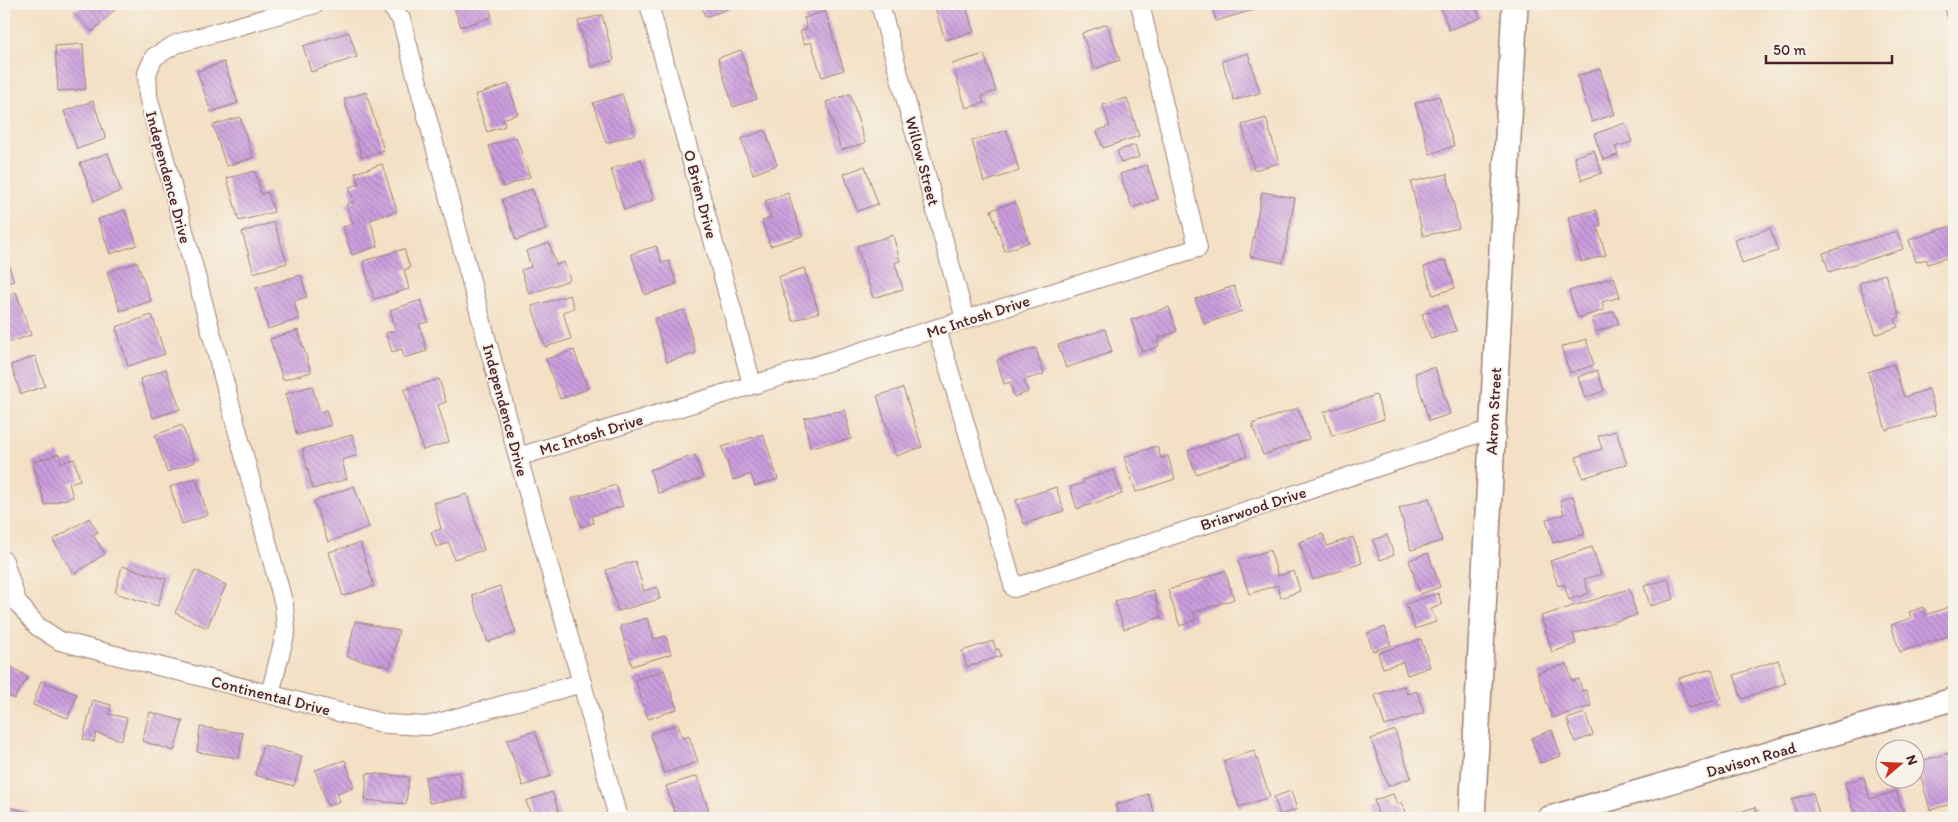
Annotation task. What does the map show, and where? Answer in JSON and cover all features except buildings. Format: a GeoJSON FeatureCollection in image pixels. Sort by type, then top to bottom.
{"type":"FeatureCollection","features":[{"type":"Feature","properties":{"kind":"main road","name":"Akron Street"},"geometry":{"type":"LineString","coordinates":[[1472,818],[1515,4]]}},
{"type":"Feature","properties":{"kind":"street","name":"Independence Drive"},"geometry":{"type":"LineString","coordinates":[[270,694],[286,631],[284,605],[148,96],[147,73],[154,57],[176,44],[315,4]]}},
{"type":"Feature","properties":{"kind":"street","name":"Independence Drive"},"geometry":{"type":"LineString","coordinates":[[390,4],[401,19],[518,457],[582,682],[618,818]]}},
{"type":"Feature","properties":{"kind":"street","name":"O Brien Drive"},"geometry":{"type":"LineString","coordinates":[[649,4],[752,384]]}},
{"type":"Feature","properties":{"kind":"street","name":"Willow Street"},"geometry":{"type":"LineString","coordinates":[[880,4],[966,319]]}},
{"type":"Feature","properties":{"kind":"street","name":"Mc Intosh Drive"},"geometry":{"type":"LineString","coordinates":[[518,457],[1198,248],[1140,4]]}},
{"type":"Feature","properties":{"kind":"street","name":"Briarwood Drive"},"geometry":{"type":"LineString","coordinates":[[937,329],[1014,588],[1492,429]]}},
{"type":"Feature","properties":{"kind":"street","name":"Continental Drive"},"geometry":{"type":"LineString","coordinates":[[4,561],[17,602],[37,626],[60,641],[386,724],[427,726],[582,682]]}},
{"type":"Feature","properties":{"kind":"street","name":"Davison Road"},"geometry":{"type":"LineString","coordinates":[[1548,818],[1954,699]]}}]}
